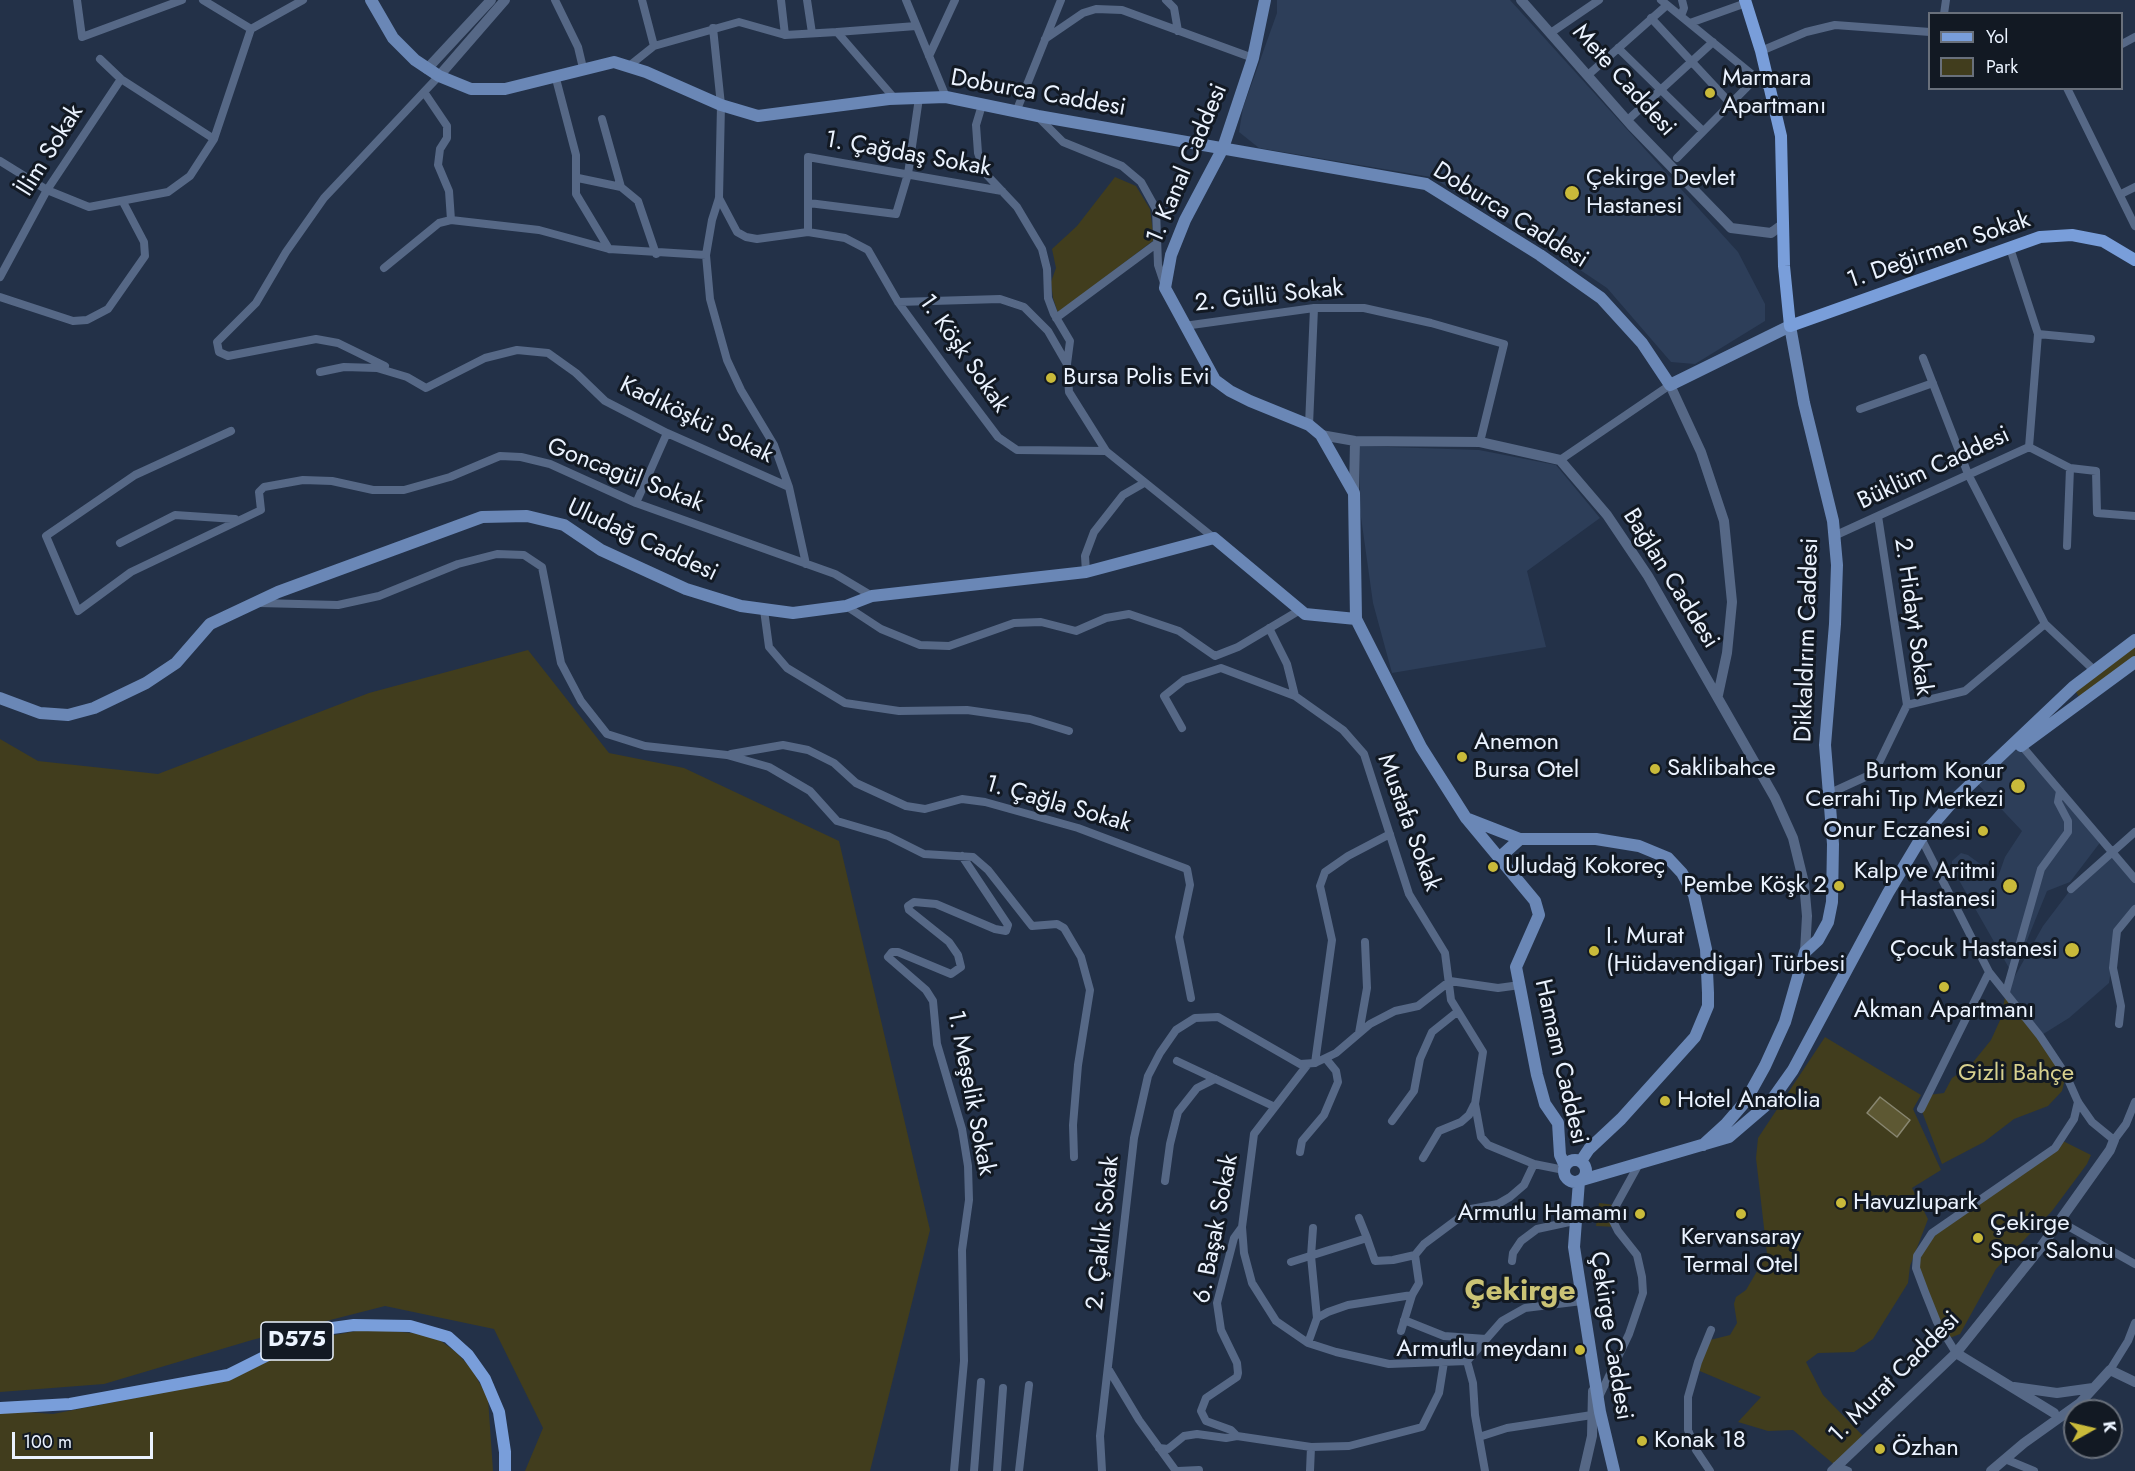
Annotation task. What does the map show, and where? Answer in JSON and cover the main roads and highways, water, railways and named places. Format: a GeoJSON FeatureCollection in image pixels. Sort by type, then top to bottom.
{"type":"FeatureCollection","features":[{"type":"Feature","properties":{"kind":"main road","name":"Doburca Caddesi"},"geometry":{"type":"LineString","coordinates":[[371,0],[393,38],[427,69],[471,89],[505,89],[614,62],[629,66],[721,105],[758,116],[895,99],[946,97],[1038,117],[1426,183],[1540,255],[1601,298],[1642,343],[1670,385],[1790,326]]}},
{"type":"Feature","properties":{"kind":"main road","name":"1. Kanal Caddesi"},"geometry":{"type":"LineString","coordinates":[[1265,0],[1253,58],[1223,148],[1185,220],[1171,255],[1165,288],[1215,380],[1230,391],[1310,425],[1321,435],[1354,493],[1356,619]]}},
{"type":"Feature","properties":{"kind":"main road","name":"Dikkaldırım Caddesi"},"geometry":{"type":"LineString","coordinates":[[1703,1145],[1745,1102],[1765,1066],[1785,1022],[1805,952],[1818,939],[1828,922],[1832,902],[1833,844],[1825,745],[1835,624],[1837,565],[1833,521],[1804,403],[1790,326],[1782,225],[1781,136],[1772,91],[1745,2]]}},
{"type":"Feature","properties":{"kind":"main road","name":"1. Değirmen Sokak"},"geometry":{"type":"LineString","coordinates":[[1790,326],[2040,237],[2072,235],[2103,241],[2135,260]]}},
{"type":"Feature","properties":{"kind":"main road","name":"Uludağ Caddesi"},"geometry":{"type":"LineString","coordinates":[[0,698],[40,713],[68,715],[94,708],[146,683],[176,663],[210,624],[255,603],[482,516],[527,516],[564,525],[601,550],[686,589],[741,606],[794,613],[846,606],[872,596],[1086,572],[1214,538],[1305,614],[1356,619]]}},
{"type":"Feature","properties":{"kind":"main road"},"geometry":{"type":"LineString","coordinates":[[1356,619],[1421,747],[1466,818],[1520,839],[1596,839],[1639,846],[1668,858],[1682,873],[1694,895],[1706,949],[1708,1006],[1695,1037],[1621,1119],[1589,1149],[1583,1164],[1586,1174],[1571,1175]]}},
{"type":"Feature","properties":{"kind":"main road"},"geometry":{"type":"LineString","coordinates":[[1571,1175],[1640,1162],[1729,1137],[1771,1101],[1793,1070],[1888,893],[1921,838],[1954,801],[2073,687],[2135,640]]}},
{"type":"Feature","properties":{"kind":"main road"},"geometry":{"type":"LineString","coordinates":[[1990,768],[2135,662]]}},
{"type":"Feature","properties":{"kind":"main road","name":"Hamam Caddesi"},"geometry":{"type":"LineString","coordinates":[[1466,818],[1535,901],[1539,915],[1516,967],[1537,1076],[1545,1104],[1558,1123],[1560,1155],[1571,1175]]}},
{"type":"Feature","properties":{"kind":"main road"},"geometry":{"type":"LineString","coordinates":[[1499,858],[1520,839]]}},
{"type":"Feature","properties":{"kind":"main road"},"geometry":{"type":"LineString","coordinates":[[1571,1175],[1570,1161],[1583,1164],[1640,1162]]}},
{"type":"Feature","properties":{"kind":"main road","name":"Çekirge Caddesi"},"geometry":{"type":"LineString","coordinates":[[1571,1175],[1576,1206],[1574,1247],[1598,1400],[1614,1471]]}},
{"type":"Feature","properties":{"kind":"main road","name":"D575"},"geometry":{"type":"LineString","coordinates":[[0,1408],[70,1404],[228,1374],[318,1330],[354,1325],[410,1326],[448,1337],[468,1355],[485,1379],[499,1412],[506,1452],[505,1471]]}},
{"type":"Feature","properties":{"kind":"place","name":"Marmara Apartmanı"},"geometry":{"type":"Point","coordinates":[1710,93]}},
{"type":"Feature","properties":{"kind":"place","name":"Çekirge Devlet Hastanesi"},"geometry":{"type":"Point","coordinates":[1572,193]}},
{"type":"Feature","properties":{"kind":"place","name":"Bursa Polis Evi"},"geometry":{"type":"Point","coordinates":[1051,378]}},
{"type":"Feature","properties":{"kind":"place","name":"Anemon Bursa Otel"},"geometry":{"type":"Point","coordinates":[1462,757]}},
{"type":"Feature","properties":{"kind":"place","name":"Saklibahce"},"geometry":{"type":"Point","coordinates":[1655,769]}},
{"type":"Feature","properties":{"kind":"place","name":"Burtom Konur Cerrahi Tıp Merkezi"},"geometry":{"type":"Point","coordinates":[2018,786]}},
{"type":"Feature","properties":{"kind":"place","name":"Onur Eczanesi"},"geometry":{"type":"Point","coordinates":[1983,831]}},
{"type":"Feature","properties":{"kind":"place","name":"Uludağ Kokoreç"},"geometry":{"type":"Point","coordinates":[1493,867]}},
{"type":"Feature","properties":{"kind":"place","name":"Pembe Köşk 2"},"geometry":{"type":"Point","coordinates":[1839,886]}},
{"type":"Feature","properties":{"kind":"place","name":"Kalp ve Aritmi Hastanesi"},"geometry":{"type":"Point","coordinates":[2010,886]}},
{"type":"Feature","properties":{"kind":"place","name":"Çocuk Hastanesi"},"geometry":{"type":"Point","coordinates":[2072,950]}},
{"type":"Feature","properties":{"kind":"place","name":"I. Murat (Hüdavendigar) Türbesi"},"geometry":{"type":"Point","coordinates":[1594,951]}},
{"type":"Feature","properties":{"kind":"place","name":"Akman Apartmanı"},"geometry":{"type":"Point","coordinates":[1944,987]}},
{"type":"Feature","properties":{"kind":"place","name":"Hotel Anatolia"},"geometry":{"type":"Point","coordinates":[1665,1101]}},
{"type":"Feature","properties":{"kind":"place","name":"Havuzlupark"},"geometry":{"type":"Point","coordinates":[1841,1203]}},
{"type":"Feature","properties":{"kind":"place","name":"Armutlu Hamamı"},"geometry":{"type":"Point","coordinates":[1640,1214]}},
{"type":"Feature","properties":{"kind":"place","name":"Kervansaray Termal Otel"},"geometry":{"type":"Point","coordinates":[1741,1214]}},
{"type":"Feature","properties":{"kind":"place","name":"Çekirge Spor Salonu"},"geometry":{"type":"Point","coordinates":[1978,1238]}},
{"type":"Feature","properties":{"kind":"place","name":"Armutlu meydanı"},"geometry":{"type":"Point","coordinates":[1580,1350]}},
{"type":"Feature","properties":{"kind":"place","name":"Konak 18"},"geometry":{"type":"Point","coordinates":[1642,1441]}},
{"type":"Feature","properties":{"kind":"place","name":"Özhan"},"geometry":{"type":"Point","coordinates":[1880,1449]}},
{"type":"Feature","properties":{"kind":"district","name":"Çekirge"},"geometry":{"type":"Point","coordinates":[1520,1293]}},
{"type":"Feature","properties":{"kind":"park label","name":"Gizli Bahçe"},"geometry":{"type":"Point","coordinates":[2016,1074]}}]}
